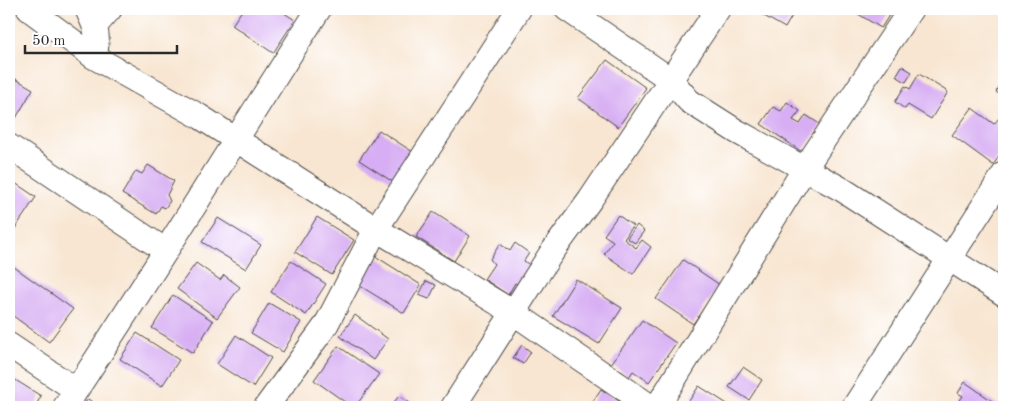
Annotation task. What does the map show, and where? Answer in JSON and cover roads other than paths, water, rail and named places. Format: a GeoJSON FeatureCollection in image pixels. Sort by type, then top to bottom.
{"type":"FeatureCollection","features":[{"type":"Feature","properties":{"kind":"street"},"geometry":{"type":"LineString","coordinates":[[29,9],[94,57],[199,116],[376,229],[514,313],[651,407]]}},
{"type":"Feature","properties":{"kind":"street"},"geometry":{"type":"LineString","coordinates":[[9,346],[71,398],[319,9]]}},
{"type":"Feature","properties":{"kind":"street"},"geometry":{"type":"LineString","coordinates":[[266,407],[326,326],[376,229],[519,9]]}},
{"type":"Feature","properties":{"kind":"street"},"geometry":{"type":"LineString","coordinates":[[567,9],[671,80],[689,101],[736,131],[843,190],[1004,294]]}},
{"type":"Feature","properties":{"kind":"street"},"geometry":{"type":"LineString","coordinates":[[454,407],[550,255],[590,200],[718,9]]}},
{"type":"Feature","properties":{"kind":"street"},"geometry":{"type":"LineString","coordinates":[[657,407],[805,168],[912,9]]}},
{"type":"Feature","properties":{"kind":"street"},"geometry":{"type":"LineString","coordinates":[[94,57],[98,39],[97,14]]}},
{"type":"Feature","properties":{"kind":"street"},"geometry":{"type":"LineString","coordinates":[[9,146],[166,251]]}},
{"type":"Feature","properties":{"kind":"street"},"geometry":{"type":"LineString","coordinates":[[854,407],[1004,174]]}}]}
